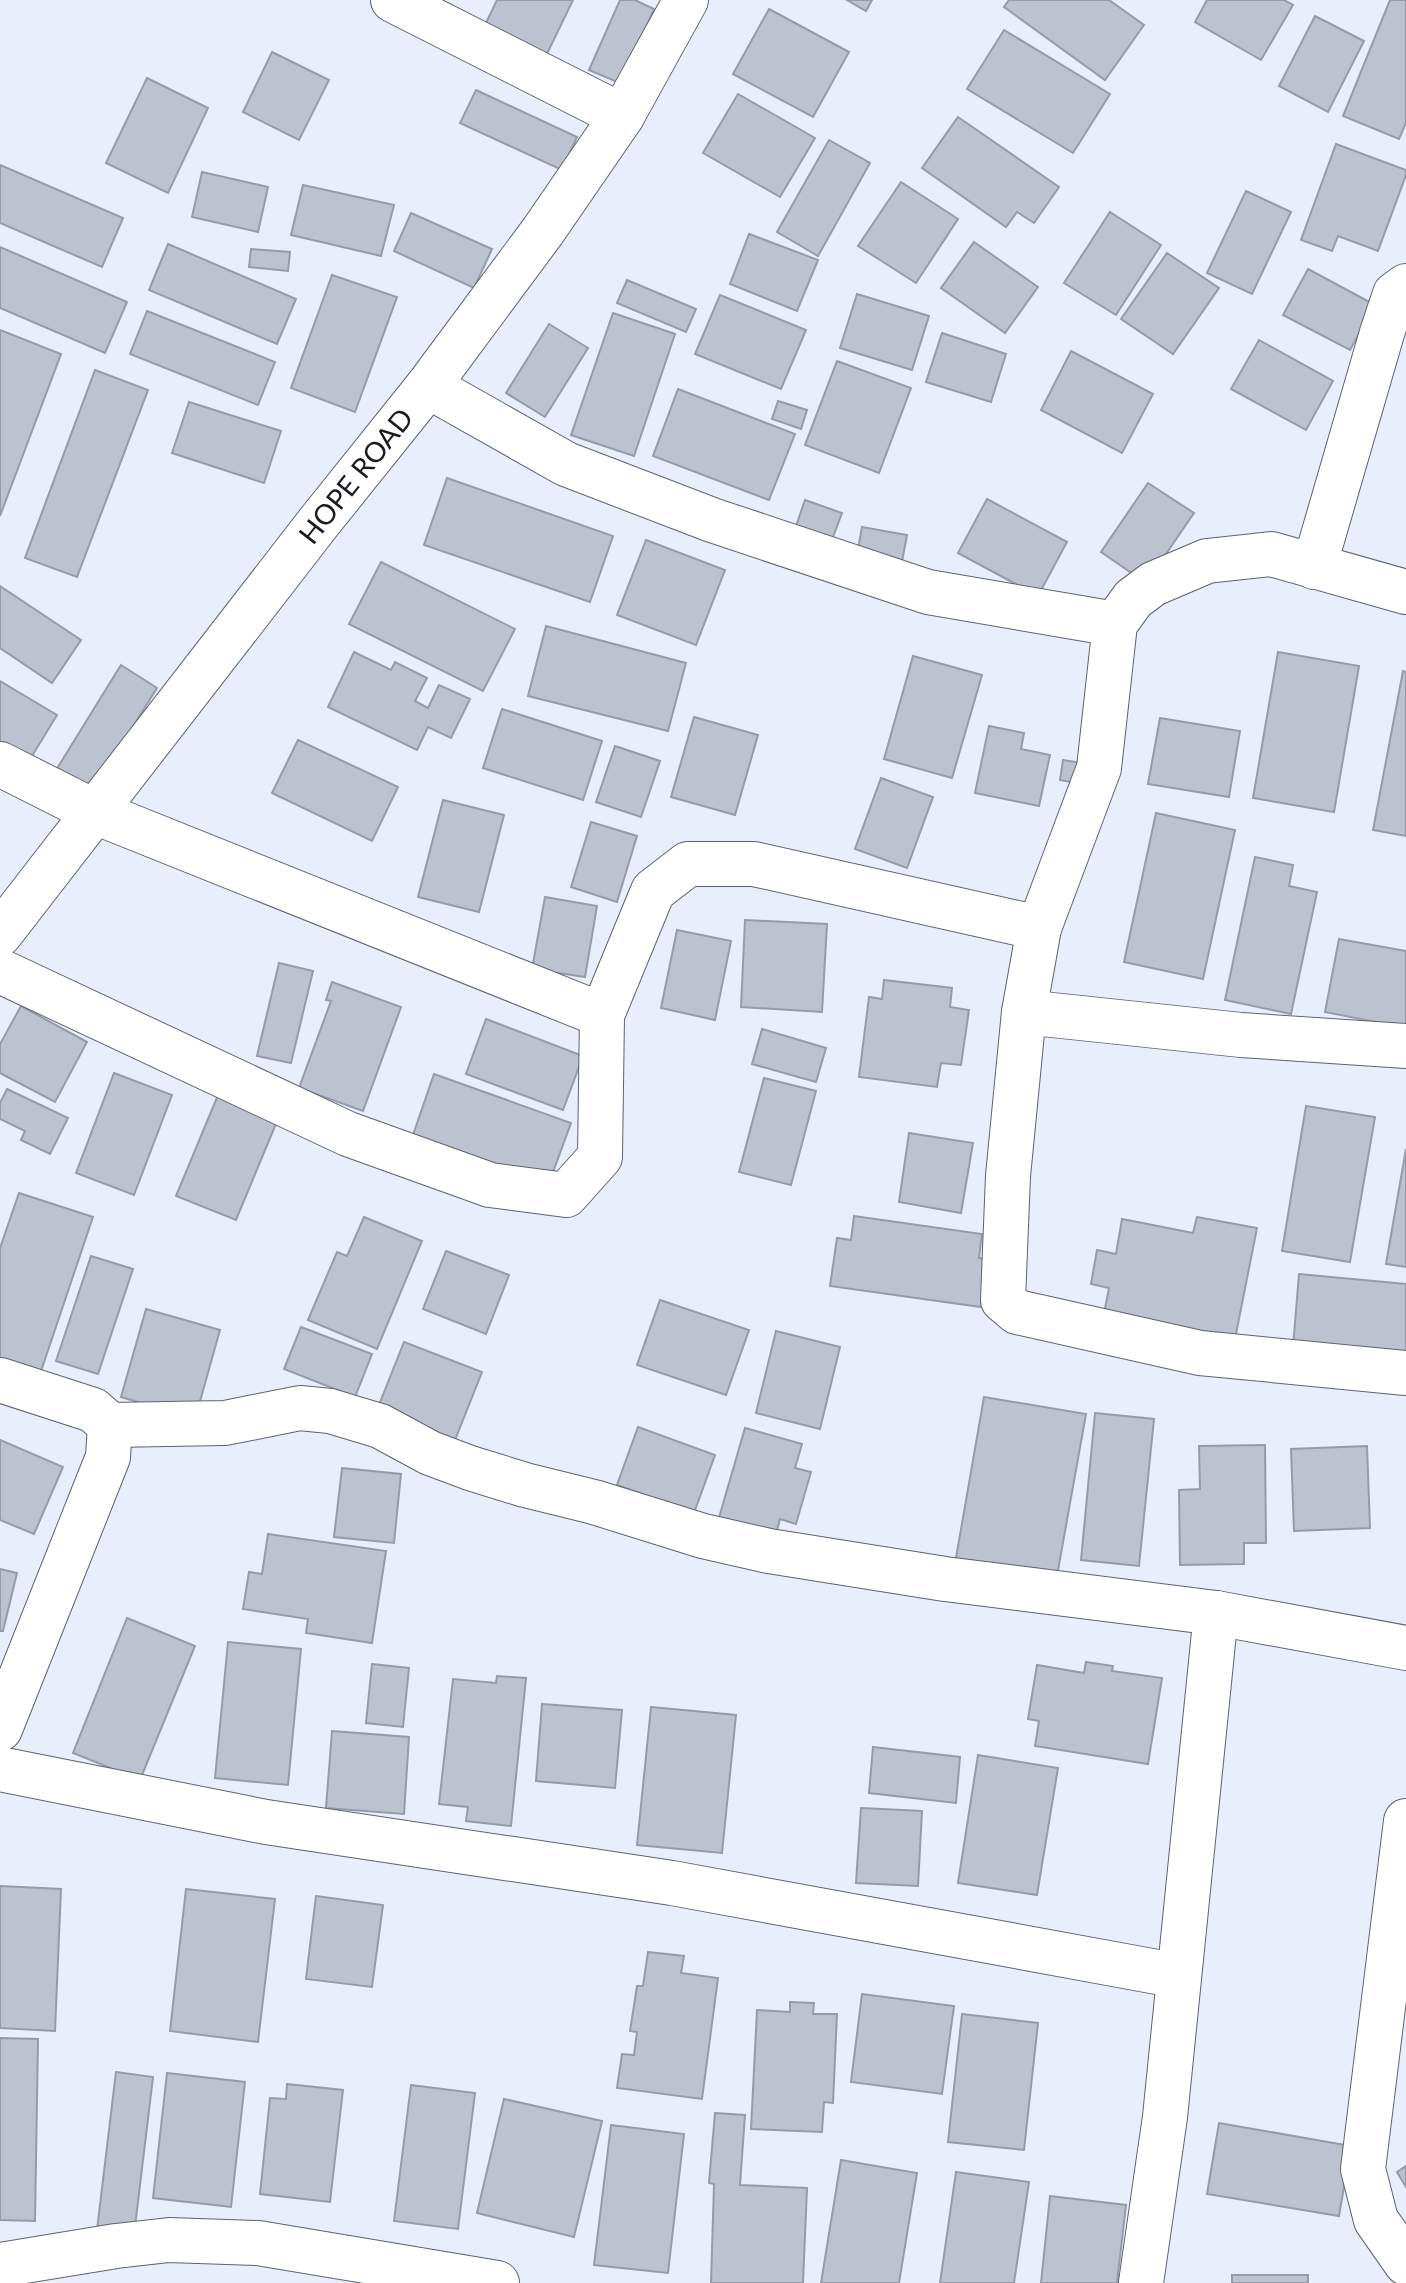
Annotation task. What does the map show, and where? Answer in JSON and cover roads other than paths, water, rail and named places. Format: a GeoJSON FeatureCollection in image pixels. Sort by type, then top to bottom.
{"type":"FeatureCollection","features":[{"type":"Feature","properties":{"kind":"street"},"geometry":{"type":"LineString","coordinates":[[393,0],[622,116]]}},
{"type":"Feature","properties":{"kind":"street","name":"HOPE ROAD"},"geometry":{"type":"LineString","coordinates":[[0,934],[428,386],[543,231],[622,116],[686,0]]}},
{"type":"Feature","properties":{"kind":"street"},"geometry":{"type":"LineString","coordinates":[[1314,567],[1382,333],[1395,294],[1406,286]]}},
{"type":"Feature","properties":{"kind":"street"},"geometry":{"type":"LineString","coordinates":[[428,386],[566,464],[712,520],[928,592],[1115,624]]}},
{"type":"Feature","properties":{"kind":"street"},"geometry":{"type":"LineString","coordinates":[[1406,592],[1271,554],[1207,561],[1153,584],[1133,599],[1115,624],[1099,768],[1039,928],[1024,1012],[1008,1176],[1003,1300],[1017,1312],[1200,1353],[1406,1373]]}},
{"type":"Feature","properties":{"kind":"street"},"geometry":{"type":"LineString","coordinates":[[0,764],[95,812],[602,1015]]}},
{"type":"Feature","properties":{"kind":"street"},"geometry":{"type":"LineString","coordinates":[[0,971],[348,1134],[490,1185],[566,1195],[600,1157],[602,1015],[653,891],[688,864],[754,864],[1039,928]]}},
{"type":"Feature","properties":{"kind":"street"},"geometry":{"type":"LineString","coordinates":[[1024,1012],[1241,1035],[1406,1046]]}},
{"type":"Feature","properties":{"kind":"street"},"geometry":{"type":"LineString","coordinates":[[0,1380],[93,1410],[110,1425],[225,1423],[300,1408],[330,1411],[380,1426],[430,1453],[470,1468],[703,1536],[755,1548],[945,1579],[1216,1613],[1406,1648]]}},
{"type":"Feature","properties":{"kind":"street"},"geometry":{"type":"LineString","coordinates":[[0,1729],[108,1457],[110,1425]]}},
{"type":"Feature","properties":{"kind":"street"},"geometry":{"type":"LineString","coordinates":[[1141,2283],[1165,2117],[1216,1613]]}},
{"type":"Feature","properties":{"kind":"street"},"geometry":{"type":"LineString","coordinates":[[0,1769],[266,1822],[672,1883],[1179,1976]]}},
{"type":"Feature","properties":{"kind":"street"},"geometry":{"type":"LineString","coordinates":[[1406,1821],[1363,2169],[1376,2220],[1406,2263]]}},
{"type":"Feature","properties":{"kind":"street"},"geometry":{"type":"LineString","coordinates":[[0,2265],[169,2240],[258,2243],[360,2272],[497,2283]]}}]}
